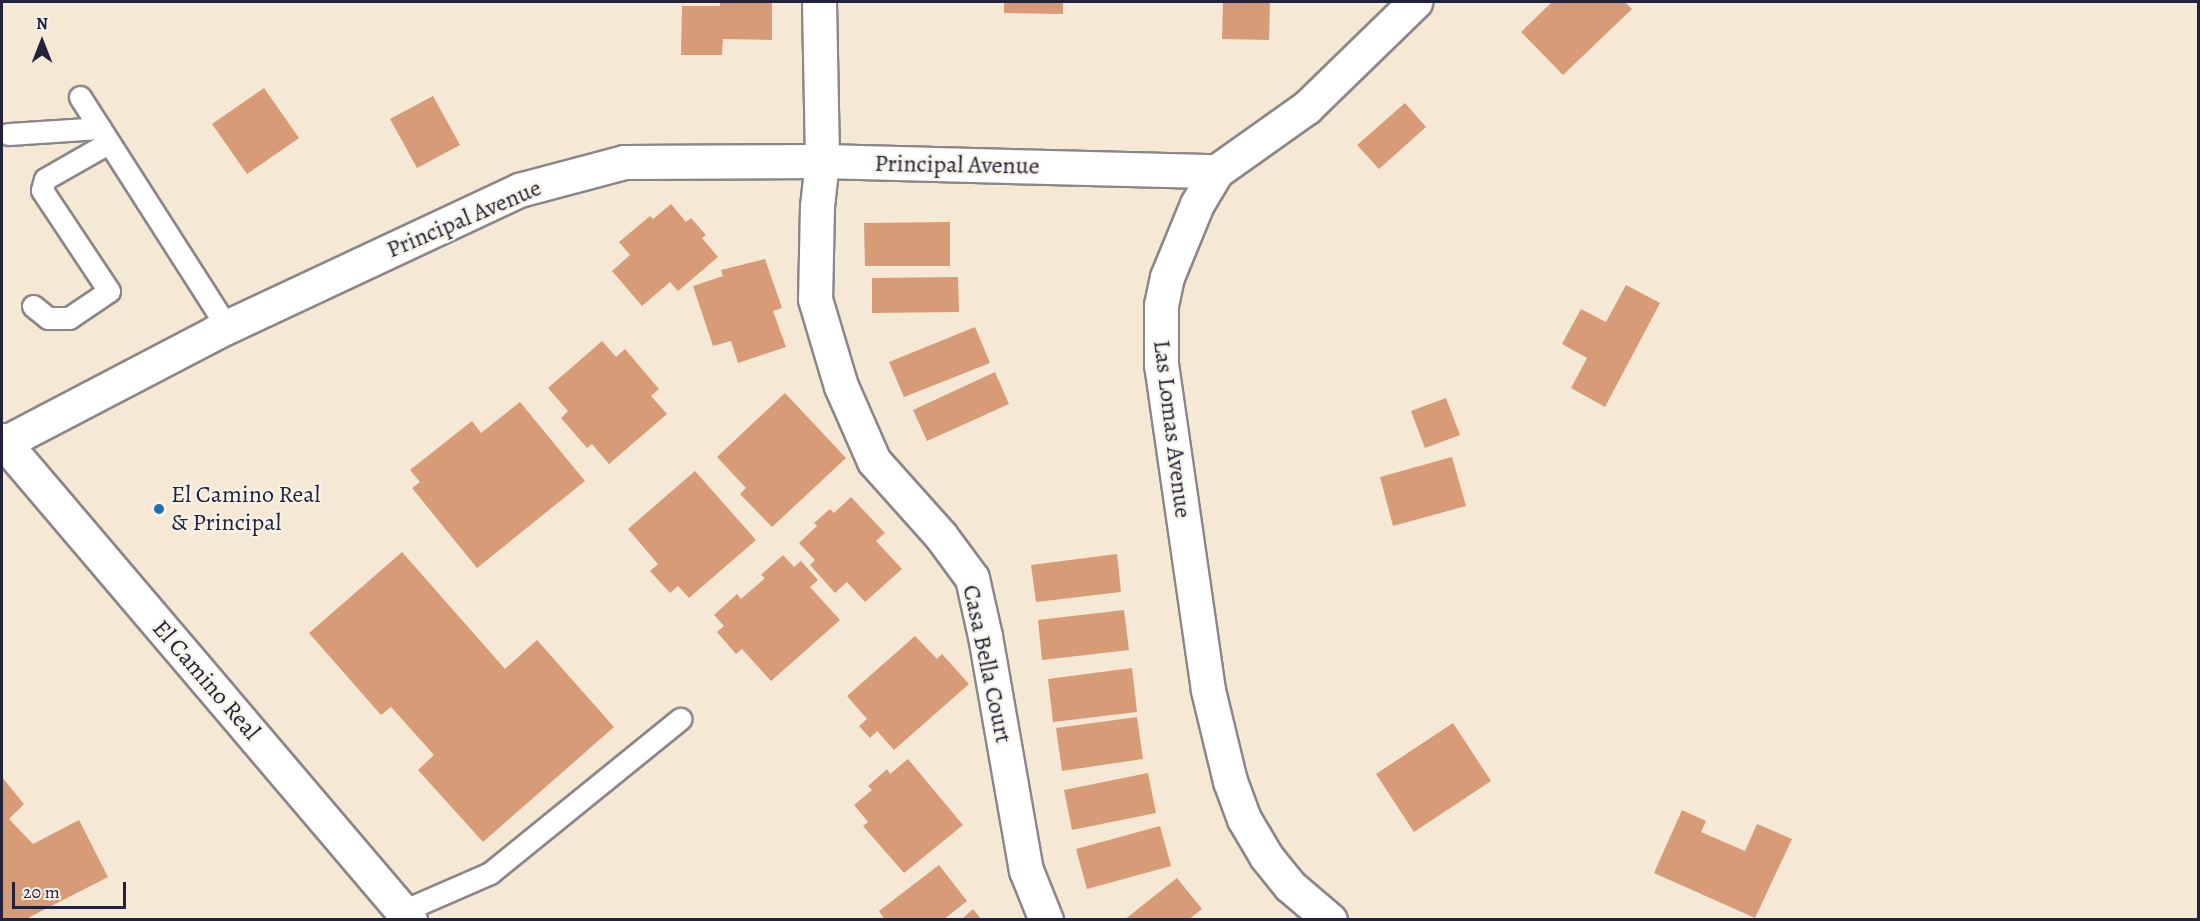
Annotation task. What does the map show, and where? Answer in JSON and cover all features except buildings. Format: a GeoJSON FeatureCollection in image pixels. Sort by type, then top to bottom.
{"type":"FeatureCollection","features":[{"type":"Feature","properties":{"kind":"street","name":"Casa Bella Court"},"geometry":{"type":"LineString","coordinates":[[819,2],[822,161],[817,206],[815,299],[841,386],[874,461],[941,536],[972,578],[985,636],[1026,870],[1046,920]]}},
{"type":"Feature","properties":{"kind":"street","name":"Las Lomas Avenue"},"geometry":{"type":"LineString","coordinates":[[1330,920],[1290,886],[1266,856],[1244,819],[1230,782],[1208,690],[1159,335],[1161,305],[1167,277],[1197,204],[1217,171],[1306,107],[1415,2]]}},
{"type":"Feature","properties":{"kind":"street","name":"Principal Avenue"},"geometry":{"type":"LineString","coordinates":[[3,442],[227,327],[519,190],[624,162],[822,161],[1217,171]]}},
{"type":"Feature","properties":{"kind":"street","name":"El Camino Real"},"geometry":{"type":"LineString","coordinates":[[3,442],[401,917]]}},
{"type":"Feature","properties":{"kind":"lane"},"geometry":{"type":"LineString","coordinates":[[80,97],[227,327]]}},
{"type":"Feature","properties":{"kind":"lane"},"geometry":{"type":"LineString","coordinates":[[8,134],[104,135]]}},
{"type":"Feature","properties":{"kind":"lane"},"geometry":{"type":"LineString","coordinates":[[33,306],[48,318],[69,318],[109,291],[42,190],[45,179],[104,135]]}},
{"type":"Feature","properties":{"kind":"lane"},"geometry":{"type":"LineString","coordinates":[[401,917],[490,873],[680,719]]}},
{"type":"Feature","properties":{"kind":"place","name":"El Camino Real & Principal"},"geometry":{"type":"Point","coordinates":[159,509]}}]}
